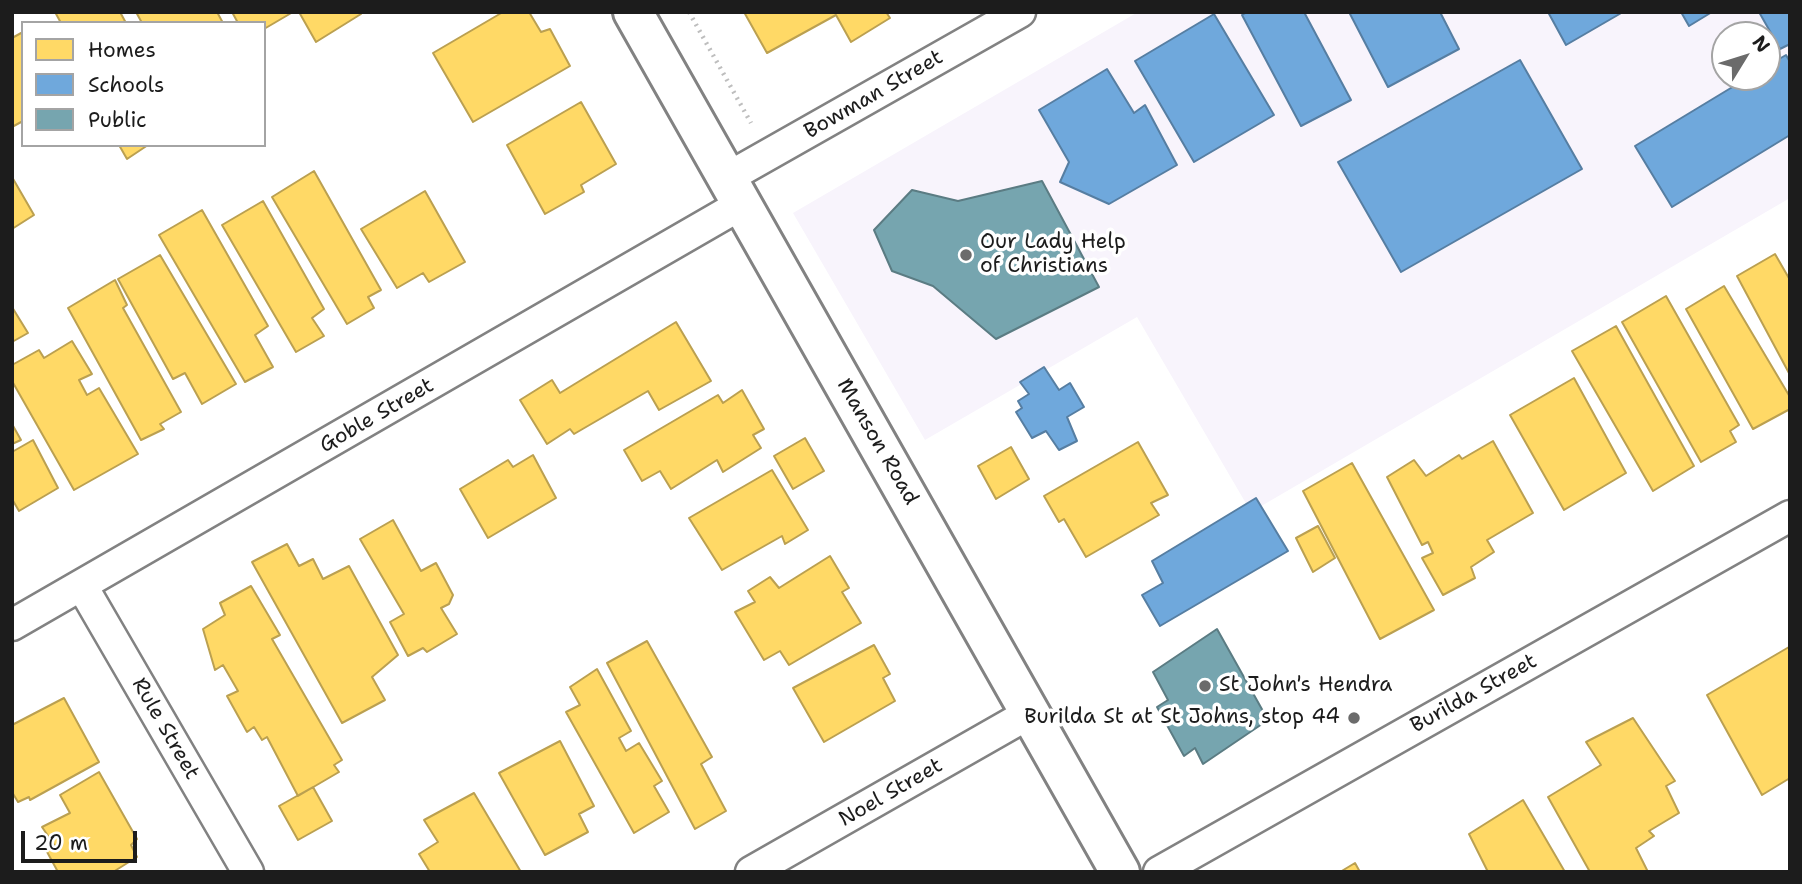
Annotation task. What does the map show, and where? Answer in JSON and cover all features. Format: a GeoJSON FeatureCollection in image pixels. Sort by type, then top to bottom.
{"type":"FeatureCollection","features":[{"type":"Feature","properties":{"kind":"street","name":"Manson Road"},"geometry":{"type":"LineString","coordinates":[[633,12],[1120,872]]}},
{"type":"Feature","properties":{"kind":"street","name":"Bowman Street"},"geometry":{"type":"LineString","coordinates":[[734,191],[1020,12]]}},
{"type":"Feature","properties":{"kind":"street","name":"Goble Street"},"geometry":{"type":"LineString","coordinates":[[12,625],[82,586],[734,191]]}},
{"type":"Feature","properties":{"kind":"street","name":"Burilda Street"},"geometry":{"type":"LineString","coordinates":[[1159,872],[1790,516]]}},
{"type":"Feature","properties":{"kind":"street","name":"Rule Street"},"geometry":{"type":"LineString","coordinates":[[82,586],[248,872]]}},
{"type":"Feature","properties":{"kind":"street","name":"Noel Street"},"geometry":{"type":"LineString","coordinates":[[751,872],[1030,713]]}},
{"type":"Feature","properties":{"kind":"path"},"geometry":{"type":"LineString","coordinates":[[690,12],[751,123]]}},
{"type":"Feature","properties":{"kind":"shaded area"},"geometry":{"type":"Polygon","coordinates":[[[1138,12],[1790,12],[1790,198],[1251,512],[1137,317],[925,440],[793,213],[1138,12]]]}},
{"type":"Feature","properties":{"kind":"building: Homes"},"geometry":{"type":"Polygon","coordinates":[[[55,12],[120,12],[125,21],[60,21],[55,12]]]}},
{"type":"Feature","properties":{"kind":"building: Homes"},"geometry":{"type":"Polygon","coordinates":[[[136,12],[217,12],[222,21],[141,21],[136,12]]]}},
{"type":"Feature","properties":{"kind":"building: Homes"},"geometry":{"type":"Polygon","coordinates":[[[232,12],[293,12],[266,28],[266,21],[237,21],[232,12]]]}},
{"type":"Feature","properties":{"kind":"building: Homes"},"geometry":{"type":"Polygon","coordinates":[[[299,12],[361,12],[361,14],[316,42],[299,12]]]}},
{"type":"Feature","properties":{"kind":"building: Homes"},"geometry":{"type":"Polygon","coordinates":[[[503,12],[529,12],[541,32],[550,29],[570,66],[473,122],[433,53],[503,12]]]}},
{"type":"Feature","properties":{"kind":"building: Homes"},"geometry":{"type":"Polygon","coordinates":[[[744,12],[886,12],[890,18],[851,42],[836,15],[767,53],[744,12]]]}},
{"type":"Feature","properties":{"kind":"building: Homes"},"geometry":{"type":"Polygon","coordinates":[[[21,33],[21,122],[12,127],[12,38],[21,33]]]}},
{"type":"Feature","properties":{"kind":"building: Homes"},"geometry":{"type":"Polygon","coordinates":[[[581,102],[616,164],[581,185],[584,192],[545,214],[507,145],[581,102]]]}},
{"type":"Feature","properties":{"kind":"building: Homes"},"geometry":{"type":"Polygon","coordinates":[[[120,147],[145,147],[127,159],[120,147]]]}},
{"type":"Feature","properties":{"kind":"building: Homes"},"geometry":{"type":"Polygon","coordinates":[[[314,171],[381,290],[368,297],[374,308],[347,324],[272,197],[314,171]]]}},
{"type":"Feature","properties":{"kind":"building: Homes"},"geometry":{"type":"Polygon","coordinates":[[[12,177],[34,215],[12,229],[12,177]]]}},
{"type":"Feature","properties":{"kind":"building: Homes"},"geometry":{"type":"Polygon","coordinates":[[[425,191],[465,262],[429,282],[423,273],[397,288],[361,229],[425,191]]]}},
{"type":"Feature","properties":{"kind":"building: Homes"},"geometry":{"type":"Polygon","coordinates":[[[263,201],[324,309],[312,318],[324,336],[296,352],[222,225],[263,201]]]}},
{"type":"Feature","properties":{"kind":"building: Homes"},"geometry":{"type":"Polygon","coordinates":[[[202,210],[268,326],[255,335],[273,367],[245,382],[159,235],[202,210]]]}},
{"type":"Feature","properties":{"kind":"building: Homes"},"geometry":{"type":"Polygon","coordinates":[[[1775,254],[1790,280],[1790,375],[1737,276],[1775,254]]]}},
{"type":"Feature","properties":{"kind":"building: Homes"},"geometry":{"type":"Polygon","coordinates":[[[160,255],[236,384],[202,404],[185,373],[173,379],[118,279],[160,255]]]}},
{"type":"Feature","properties":{"kind":"building: Homes"},"geometry":{"type":"Polygon","coordinates":[[[115,280],[127,305],[123,308],[181,412],[160,424],[164,429],[141,440],[68,308],[115,280]]]}},
{"type":"Feature","properties":{"kind":"building: Homes"},"geometry":{"type":"Polygon","coordinates":[[[1724,286],[1790,397],[1790,409],[1753,429],[1686,309],[1724,286]]]}},
{"type":"Feature","properties":{"kind":"building: Homes"},"geometry":{"type":"Polygon","coordinates":[[[1666,296],[1739,425],[1730,431],[1736,442],[1701,462],[1622,322],[1666,296]]]}},
{"type":"Feature","properties":{"kind":"building: Homes"},"geometry":{"type":"Polygon","coordinates":[[[12,307],[28,333],[12,342],[12,307]]]}},
{"type":"Feature","properties":{"kind":"building: Homes"},"geometry":{"type":"Polygon","coordinates":[[[676,322],[711,381],[659,410],[648,391],[574,434],[570,429],[547,444],[520,400],[552,380],[560,393],[676,322]]]}},
{"type":"Feature","properties":{"kind":"building: Homes"},"geometry":{"type":"Polygon","coordinates":[[[1616,326],[1694,466],[1653,491],[1572,351],[1616,326]]]}},
{"type":"Feature","properties":{"kind":"building: Homes"},"geometry":{"type":"Polygon","coordinates":[[[72,341],[92,374],[79,380],[87,395],[99,388],[138,454],[74,490],[12,381],[12,365],[39,350],[44,358],[72,341]]]}},
{"type":"Feature","properties":{"kind":"building: Homes"},"geometry":{"type":"Polygon","coordinates":[[[1574,378],[1626,473],[1564,510],[1510,415],[1574,378]]]}},
{"type":"Feature","properties":{"kind":"building: Homes"},"geometry":{"type":"Polygon","coordinates":[[[742,390],[764,429],[753,435],[761,448],[723,472],[717,460],[671,489],[660,471],[642,481],[624,450],[718,395],[723,403],[742,390]]]}},
{"type":"Feature","properties":{"kind":"building: Homes"},"geometry":{"type":"Polygon","coordinates":[[[12,424],[21,440],[12,444],[12,424]]]}},
{"type":"Feature","properties":{"kind":"building: Homes"},"geometry":{"type":"Polygon","coordinates":[[[805,438],[824,471],[793,489],[774,456],[805,438]]]}},
{"type":"Feature","properties":{"kind":"building: Homes"},"geometry":{"type":"Polygon","coordinates":[[[33,440],[58,488],[19,511],[12,499],[12,452],[33,440]]]}},
{"type":"Feature","properties":{"kind":"building: Homes"},"geometry":{"type":"Polygon","coordinates":[[[1493,441],[1533,513],[1487,540],[1494,552],[1471,567],[1475,578],[1443,595],[1422,558],[1433,553],[1428,542],[1422,545],[1387,477],[1414,460],[1426,476],[1459,455],[1462,459],[1493,441]]]}},
{"type":"Feature","properties":{"kind":"building: Homes"},"geometry":{"type":"Polygon","coordinates":[[[1138,442],[1168,495],[1151,503],[1159,515],[1086,557],[1064,519],[1059,522],[1044,496],[1138,442]]]}},
{"type":"Feature","properties":{"kind":"building: Homes"},"geometry":{"type":"Polygon","coordinates":[[[1011,447],[1029,479],[996,499],[978,466],[1011,447]]]}},
{"type":"Feature","properties":{"kind":"building: Homes"},"geometry":{"type":"Polygon","coordinates":[[[533,455],[556,498],[488,538],[460,489],[508,460],[513,467],[533,455]]]}},
{"type":"Feature","properties":{"kind":"building: Homes"},"geometry":{"type":"Polygon","coordinates":[[[1352,463],[1434,610],[1380,639],[1303,491],[1352,463]]]}},
{"type":"Feature","properties":{"kind":"building: Homes"},"geometry":{"type":"Polygon","coordinates":[[[772,470],[808,530],[785,544],[782,536],[722,570],[689,518],[772,470]]]}},
{"type":"Feature","properties":{"kind":"building: Homes"},"geometry":{"type":"Polygon","coordinates":[[[393,520],[421,571],[436,563],[453,595],[449,604],[441,608],[457,634],[427,652],[423,648],[408,656],[390,622],[404,614],[360,539],[393,520]]]}},
{"type":"Feature","properties":{"kind":"building: Homes"},"geometry":{"type":"Polygon","coordinates":[[[1318,526],[1335,558],[1313,572],[1296,538],[1318,526]]]}},
{"type":"Feature","properties":{"kind":"building: Homes"},"geometry":{"type":"Polygon","coordinates":[[[287,544],[299,566],[313,559],[323,579],[349,566],[398,655],[372,677],[385,700],[342,723],[252,562],[287,544]]]}},
{"type":"Feature","properties":{"kind":"building: Homes"},"geometry":{"type":"Polygon","coordinates":[[[830,556],[849,588],[842,592],[861,623],[789,665],[780,651],[764,660],[735,612],[755,602],[748,591],[770,577],[779,588],[830,556]]]}},
{"type":"Feature","properties":{"kind":"building: Homes"},"geometry":{"type":"Polygon","coordinates":[[[251,586],[280,635],[272,639],[342,760],[334,765],[339,772],[298,796],[267,737],[262,740],[254,727],[247,732],[227,696],[238,691],[223,665],[215,670],[203,629],[225,615],[220,603],[251,586]]]}},
{"type":"Feature","properties":{"kind":"building: Homes"},"geometry":{"type":"Polygon","coordinates":[[[647,641],[712,757],[701,764],[726,811],[695,829],[607,663],[647,641]]]}},
{"type":"Feature","properties":{"kind":"building: Homes"},"geometry":{"type":"Polygon","coordinates":[[[874,645],[890,674],[883,678],[895,701],[824,742],[793,688],[874,645]]]}},
{"type":"Feature","properties":{"kind":"building: Homes"},"geometry":{"type":"Polygon","coordinates":[[[1789,647],[1790,778],[1762,795],[1707,695],[1789,647]]]}},
{"type":"Feature","properties":{"kind":"building: Homes"},"geometry":{"type":"Polygon","coordinates":[[[597,669],[631,731],[619,738],[626,751],[639,743],[662,781],[654,786],[669,812],[634,833],[566,712],[580,705],[570,687],[597,669]]]}},
{"type":"Feature","properties":{"kind":"building: Homes"},"geometry":{"type":"Polygon","coordinates":[[[64,698],[99,762],[30,800],[29,797],[18,802],[12,792],[12,725],[64,698]]]}},
{"type":"Feature","properties":{"kind":"building: Homes"},"geometry":{"type":"Polygon","coordinates":[[[1633,718],[1675,781],[1666,786],[1679,813],[1649,831],[1654,836],[1636,848],[1648,872],[1590,872],[1548,797],[1601,765],[1586,742],[1633,718]]]}},
{"type":"Feature","properties":{"kind":"building: Homes"},"geometry":{"type":"Polygon","coordinates":[[[560,741],[594,806],[579,814],[588,832],[545,855],[499,773],[560,741]]]}},
{"type":"Feature","properties":{"kind":"building: Homes"},"geometry":{"type":"Polygon","coordinates":[[[99,772],[137,839],[131,845],[137,857],[113,872],[58,872],[46,850],[55,846],[42,827],[70,813],[60,795],[99,772]]]}},
{"type":"Feature","properties":{"kind":"building: Homes"},"geometry":{"type":"Polygon","coordinates":[[[313,787],[332,821],[298,840],[279,806],[313,787]]]}},
{"type":"Feature","properties":{"kind":"building: Homes"},"geometry":{"type":"Polygon","coordinates":[[[474,793],[521,872],[430,872],[419,854],[438,842],[424,820],[474,793]]]}},
{"type":"Feature","properties":{"kind":"building: Homes"},"geometry":{"type":"Polygon","coordinates":[[[1523,800],[1565,872],[1488,872],[1469,834],[1523,800]]]}},
{"type":"Feature","properties":{"kind":"building: Homes"},"geometry":{"type":"Polygon","coordinates":[[[1355,863],[1360,872],[1340,872],[1355,863]]]}},
{"type":"Feature","properties":{"kind":"building: Schools"},"geometry":{"type":"Polygon","coordinates":[[[1247,12],[1304,12],[1351,100],[1301,126],[1242,15],[1247,12]]]}},
{"type":"Feature","properties":{"kind":"building: Schools"},"geometry":{"type":"Polygon","coordinates":[[[1349,12],[1440,12],[1459,49],[1388,87],[1349,12]]]}},
{"type":"Feature","properties":{"kind":"building: Schools"},"geometry":{"type":"Polygon","coordinates":[[[1548,12],[1623,12],[1566,45],[1548,12]]]}},
{"type":"Feature","properties":{"kind":"building: Schools"},"geometry":{"type":"Polygon","coordinates":[[[1681,12],[1712,12],[1689,26],[1681,12]]]}},
{"type":"Feature","properties":{"kind":"building: Schools"},"geometry":{"type":"Polygon","coordinates":[[[1759,12],[1790,12],[1790,44],[1781,48],[1781,21],[1764,21],[1759,12]]]}},
{"type":"Feature","properties":{"kind":"building: Schools"},"geometry":{"type":"Polygon","coordinates":[[[1214,14],[1274,115],[1194,162],[1135,61],[1214,14]]]}},
{"type":"Feature","properties":{"kind":"building: Schools"},"geometry":{"type":"Polygon","coordinates":[[[1786,55],[1790,62],[1790,135],[1672,207],[1635,146],[1726,91],[1781,91],[1781,58],[1786,55]]]}},
{"type":"Feature","properties":{"kind":"building: Schools"},"geometry":{"type":"Polygon","coordinates":[[[1520,60],[1582,169],[1401,272],[1338,162],[1520,60]]]}},
{"type":"Feature","properties":{"kind":"building: Schools"},"geometry":{"type":"Polygon","coordinates":[[[1107,69],[1134,113],[1145,105],[1177,165],[1109,204],[1060,182],[1069,162],[1039,110],[1107,69]]]}},
{"type":"Feature","properties":{"kind":"building: Schools"},"geometry":{"type":"Polygon","coordinates":[[[1044,367],[1059,390],[1070,383],[1084,407],[1067,417],[1077,441],[1059,450],[1046,431],[1032,438],[1016,412],[1022,408],[1018,401],[1029,394],[1020,382],[1044,367]]]}},
{"type":"Feature","properties":{"kind":"building: Schools"},"geometry":{"type":"Polygon","coordinates":[[[1256,498],[1288,551],[1160,626],[1142,595],[1163,583],[1152,561],[1256,498]]]}},
{"type":"Feature","properties":{"kind":"building: Public","name":"Our Lady Help of Christians"},"geometry":{"type":"Polygon","coordinates":[[[1042,181],[1099,287],[996,339],[933,286],[892,271],[874,230],[912,190],[958,201],[1042,181]]]}},
{"type":"Feature","properties":{"kind":"building: Public","name":"St John's Hendra"},"geometry":{"type":"Polygon","coordinates":[[[1217,629],[1268,720],[1203,764],[1195,748],[1184,756],[1157,707],[1168,700],[1153,672],[1217,629]]]}},
{"type":"Feature","properties":{"kind":"place","name":"Our Lady Help of Christians"},"geometry":{"type":"Point","coordinates":[966,255]}},
{"type":"Feature","properties":{"kind":"place","name":"St John's Hendra"},"geometry":{"type":"Point","coordinates":[1205,686]}},
{"type":"Feature","properties":{"kind":"place","name":"Burilda St at St Johns, stop 44"},"geometry":{"type":"Point","coordinates":[1354,718]}}]}
